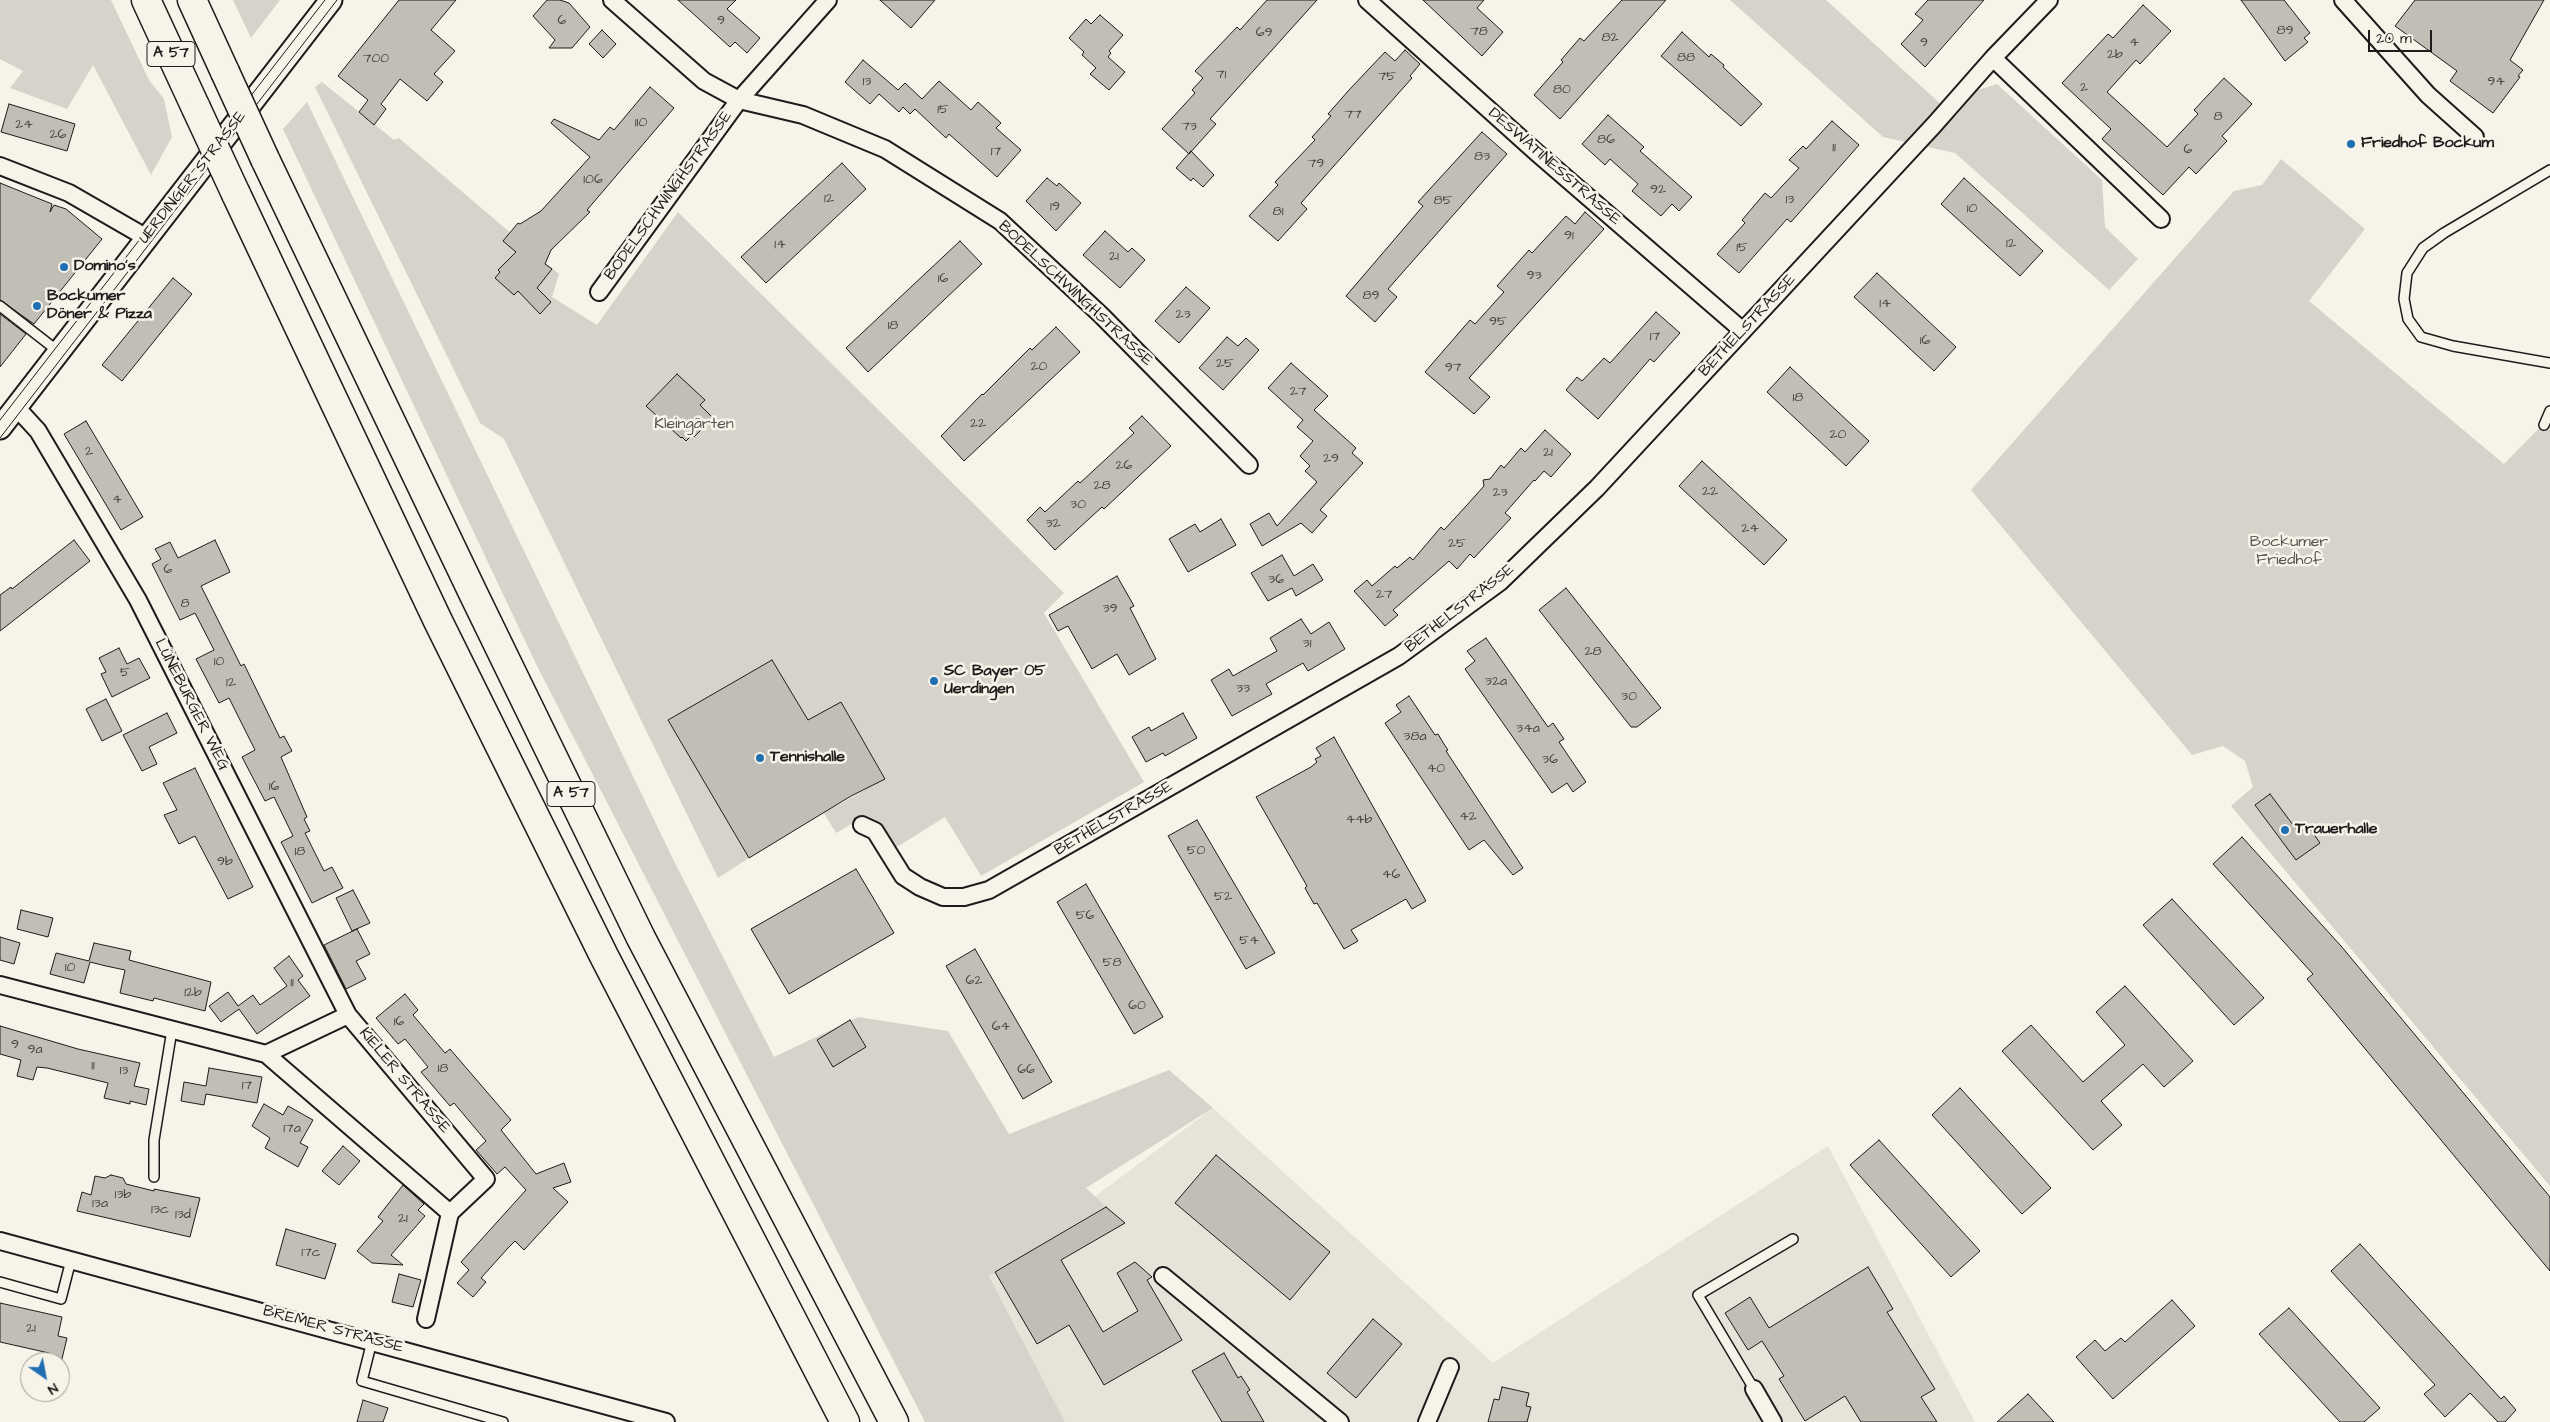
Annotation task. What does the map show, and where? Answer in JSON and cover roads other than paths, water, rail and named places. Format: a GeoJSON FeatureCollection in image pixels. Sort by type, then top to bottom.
{"type":"FeatureCollection","features":[{"type":"Feature","properties":{"kind":"highway","name":"A 57"},"geometry":{"type":"LineString","coordinates":[[146,0],[438,621],[565,877],[845,1422]]}},
{"type":"Feature","properties":{"kind":"highway","name":"A 57"},"geometry":{"type":"LineString","coordinates":[[192,0],[265,159],[478,604],[641,938],[894,1422]]}},
{"type":"Feature","properties":{"kind":"street","name":"UERDINGER STRASSE"},"geometry":{"type":"LineString","coordinates":[[0,428],[331,0]]}},
{"type":"Feature","properties":{"kind":"street","name":"BODELSCHWINGHSTRASSE"},"geometry":{"type":"LineString","coordinates":[[612,0],[704,81],[739,100],[803,115],[885,148],[1000,221],[1101,315],[1249,466]]}},
{"type":"Feature","properties":{"kind":"street","name":"BODELSCHWINGHSTRASSE"},"geometry":{"type":"LineString","coordinates":[[599,292],[739,100],[828,0]]}},
{"type":"Feature","properties":{"kind":"street","name":"DESWATINESSTRASSE"},"geometry":{"type":"LineString","coordinates":[[1367,0],[1529,146],[1743,331]]}},
{"type":"Feature","properties":{"kind":"street","name":"BETHELSTRASSE"},"geometry":{"type":"LineString","coordinates":[[862,825],[875,831],[903,876],[920,887],[944,897],[964,897],[989,890],[1399,656],[1500,582],[1596,488],[1928,132],[1993,58],[2049,0]]}},
{"type":"Feature","properties":{"kind":"street"},"geometry":{"type":"LineString","coordinates":[[2343,0],[2428,94],[2474,136]]}},
{"type":"Feature","properties":{"kind":"street"},"geometry":{"type":"LineString","coordinates":[[1993,58],[2161,219]]}},
{"type":"Feature","properties":{"kind":"street"},"geometry":{"type":"LineString","coordinates":[[0,166],[69,193],[147,238]]}},
{"type":"Feature","properties":{"kind":"street","name":"LÜNEBURGER WEG"},"geometry":{"type":"LineString","coordinates":[[16,408],[38,431],[138,600],[348,1015]]}},
{"type":"Feature","properties":{"kind":"street"},"geometry":{"type":"LineString","coordinates":[[0,985],[266,1054],[450,1213],[426,1319]]}},
{"type":"Feature","properties":{"kind":"street","name":"KIELER STRASSE"},"geometry":{"type":"LineString","coordinates":[[266,1054],[348,1015],[486,1179],[450,1213]]}},
{"type":"Feature","properties":{"kind":"street","name":"BREMER STRASSE"},"geometry":{"type":"LineString","coordinates":[[0,1241],[666,1422]]}},
{"type":"Feature","properties":{"kind":"street"},"geometry":{"type":"LineString","coordinates":[[1163,1276],[1340,1422]]}},
{"type":"Feature","properties":{"kind":"street"},"geometry":{"type":"LineString","coordinates":[[1427,1422],[1450,1367]]}},
{"type":"Feature","properties":{"kind":"street"},"geometry":{"type":"LineString","coordinates":[[1754,1389],[1774,1422]]}},
{"type":"Feature","properties":{"kind":"lane"},"geometry":{"type":"LineString","coordinates":[[2550,170],[2444,233],[2423,248],[2407,272],[2404,299],[2408,319],[2421,337],[2453,346],[2550,363]]}},
{"type":"Feature","properties":{"kind":"lane"},"geometry":{"type":"LineString","coordinates":[[0,306],[59,352]]}},
{"type":"Feature","properties":{"kind":"lane"},"geometry":{"type":"LineString","coordinates":[[2544,425],[2550,411]]}},
{"type":"Feature","properties":{"kind":"lane"},"geometry":{"type":"LineString","coordinates":[[154,1176],[154,1140],[172,1030]]}},
{"type":"Feature","properties":{"kind":"lane"},"geometry":{"type":"LineString","coordinates":[[1754,1389],[1698,1295],[1793,1238]]}},
{"type":"Feature","properties":{"kind":"lane"},"geometry":{"type":"LineString","coordinates":[[0,1282],[61,1299],[71,1260]]}},
{"type":"Feature","properties":{"kind":"lane"},"geometry":{"type":"LineString","coordinates":[[372,1341],[362,1381],[504,1422]]}},
{"type":"Feature","properties":{"kind":"tram line"},"geometry":{"type":"LineString","coordinates":[[0,420],[325,0]]}},
{"type":"Feature","properties":{"kind":"tram line"},"geometry":{"type":"LineString","coordinates":[[0,438],[337,0]]}},
{"type":"Feature","properties":{"kind":"place","name":"Friedhof Bockum"},"geometry":{"type":"Point","coordinates":[2351,144]}},
{"type":"Feature","properties":{"kind":"place","name":"Domino's"},"geometry":{"type":"Point","coordinates":[64,267]}},
{"type":"Feature","properties":{"kind":"place","name":"Bockumer Döner & Pizza"},"geometry":{"type":"Point","coordinates":[37,306]}},
{"type":"Feature","properties":{"kind":"place","name":"SC Bayer 05 Uerdingen"},"geometry":{"type":"Point","coordinates":[934,681]}},
{"type":"Feature","properties":{"kind":"place","name":"Tennishalle"},"geometry":{"type":"Point","coordinates":[760,758]}},
{"type":"Feature","properties":{"kind":"place","name":"Trauerhalle"},"geometry":{"type":"Point","coordinates":[2285,830]}},
{"type":"Feature","properties":{"kind":"park label","name":"Kleingärten"},"geometry":{"type":"Point","coordinates":[694,425]}},
{"type":"Feature","properties":{"kind":"park label","name":"Bockumer Friedhof"},"geometry":{"type":"Point","coordinates":[2289,552]}}]}
